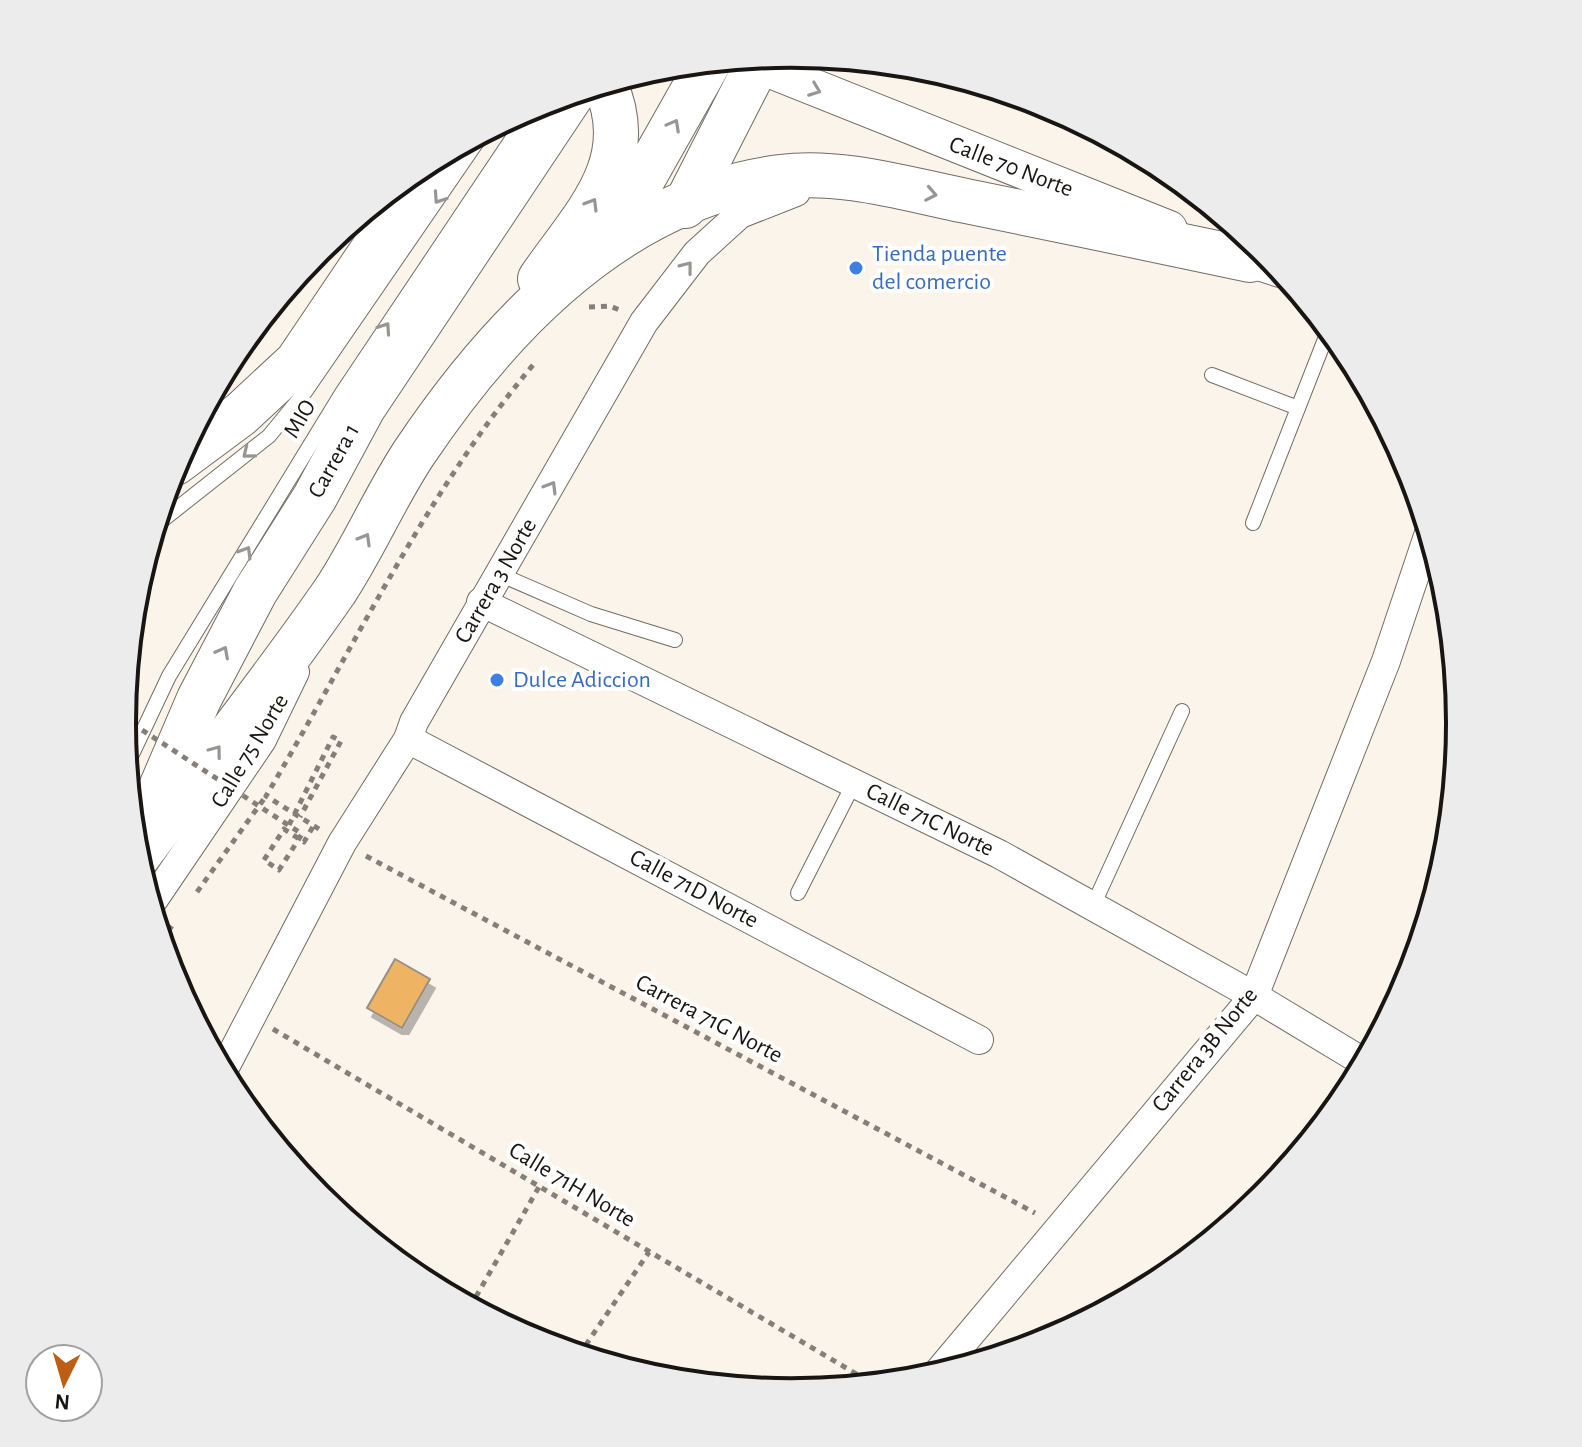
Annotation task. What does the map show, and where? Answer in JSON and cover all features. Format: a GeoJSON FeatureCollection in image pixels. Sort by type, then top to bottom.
{"type":"FeatureCollection","features":[{"type":"Feature","properties":{"kind":"main road"},"geometry":{"type":"LineString","coordinates":[[685,206],[750,69]]}},
{"type":"Feature","properties":{"kind":"main road"},"geometry":{"type":"LineString","coordinates":[[611,243],[626,209],[702,75]]}},
{"type":"Feature","properties":{"kind":"main road"},"geometry":{"type":"LineString","coordinates":[[147,844],[336,589],[413,455],[485,361],[606,181],[618,140],[617,117],[609,94]]}},
{"type":"Feature","properties":{"kind":"main road","name":"Carrera 1"},"geometry":{"type":"LineString","coordinates":[[144,827],[199,699],[255,592],[315,497],[352,400],[561,110]]}},
{"type":"Feature","properties":{"kind":"main road"},"geometry":{"type":"LineString","coordinates":[[485,361],[567,275],[611,243],[712,195],[782,177],[854,179],[1258,264]]}},
{"type":"Feature","properties":{"kind":"main road"},"geometry":{"type":"LineString","coordinates":[[197,446],[308,368],[419,184]]}},
{"type":"Feature","properties":{"kind":"street","name":"Calle 70 Norte"},"geometry":{"type":"LineString","coordinates":[[775,68],[1256,262]]}},
{"type":"Feature","properties":{"kind":"street","name":"Carrera 3 Norte"},"geometry":{"type":"LineString","coordinates":[[229,1060],[342,843],[408,739],[414,722],[481,602],[644,322],[697,253],[740,214],[762,203],[854,179]]}},
{"type":"Feature","properties":{"kind":"street","name":"Carrera 3B Norte"},"geometry":{"type":"LineString","coordinates":[[949,1360],[1254,996],[1386,661],[1423,551]]}},
{"type":"Feature","properties":{"kind":"street","name":"Calle 75 Norte"},"geometry":{"type":"LineString","coordinates":[[158,893],[262,740],[336,589]]}},
{"type":"Feature","properties":{"kind":"street","name":"Calle 71C Norte"},"geometry":{"type":"LineString","coordinates":[[481,602],[999,854],[1254,996],[1355,1057]]}},
{"type":"Feature","properties":{"kind":"street","name":"Calle 71D Norte"},"geometry":{"type":"LineString","coordinates":[[408,739],[979,1040]]}},
{"type":"Feature","properties":{"kind":"lane","name":"MIO"},"geometry":{"type":"LineString","coordinates":[[136,745],[169,676],[352,400],[521,127]]}},
{"type":"Feature","properties":{"kind":"lane","name":"MIO"},"geometry":{"type":"LineString","coordinates":[[170,515],[269,436],[308,368],[468,154]]}},
{"type":"Feature","properties":{"kind":"lane"},"geometry":{"type":"LineString","coordinates":[[1253,523],[1324,342]]}},
{"type":"Feature","properties":{"kind":"lane"},"geometry":{"type":"LineString","coordinates":[[1212,375],[1298,408]]}},
{"type":"Feature","properties":{"kind":"lane"},"geometry":{"type":"LineString","coordinates":[[499,574],[591,614],[675,640]]}},
{"type":"Feature","properties":{"kind":"lane"},"geometry":{"type":"LineString","coordinates":[[1092,908],[1182,711]]}},
{"type":"Feature","properties":{"kind":"lane"},"geometry":{"type":"LineString","coordinates":[[798,893],[854,783]]}},
{"type":"Feature","properties":{"kind":"path"},"geometry":{"type":"LineString","coordinates":[[136,726],[302,834],[279,870],[264,860],[284,829],[304,842],[314,825]]}},
{"type":"Feature","properties":{"kind":"path"},"geometry":{"type":"LineString","coordinates":[[289,825],[333,737],[341,741],[300,817]]}},
{"type":"Feature","properties":{"kind":"path"},"geometry":{"type":"LineString","coordinates":[[194,896],[266,796]]}},
{"type":"Feature","properties":{"kind":"path","name":"Carrera 71G Norte"},"geometry":{"type":"LineString","coordinates":[[342,843],[1060,1227]]}},
{"type":"Feature","properties":{"kind":"path"},"geometry":{"type":"LineString","coordinates":[[169,930],[176,921]]}},
{"type":"Feature","properties":{"kind":"path","name":"Calle 71H Norte"},"geometry":{"type":"LineString","coordinates":[[252,1016],[858,1375]]}},
{"type":"Feature","properties":{"kind":"path"},"geometry":{"type":"LineString","coordinates":[[475,1298],[539,1187]]}},
{"type":"Feature","properties":{"kind":"path"},"geometry":{"type":"LineString","coordinates":[[585,1346],[649,1252]]}},
{"type":"Feature","properties":{"kind":"building"},"geometry":{"type":"Polygon","coordinates":[[[395,959],[430,979],[402,1028],[367,1008],[395,959]]]}},
{"type":"Feature","properties":{"kind":"place","name":"Tienda puente del comercio"},"geometry":{"type":"Point","coordinates":[856,268]}},
{"type":"Feature","properties":{"kind":"place","name":"Dulce Adiccion"},"geometry":{"type":"Point","coordinates":[497,680]}}]}
